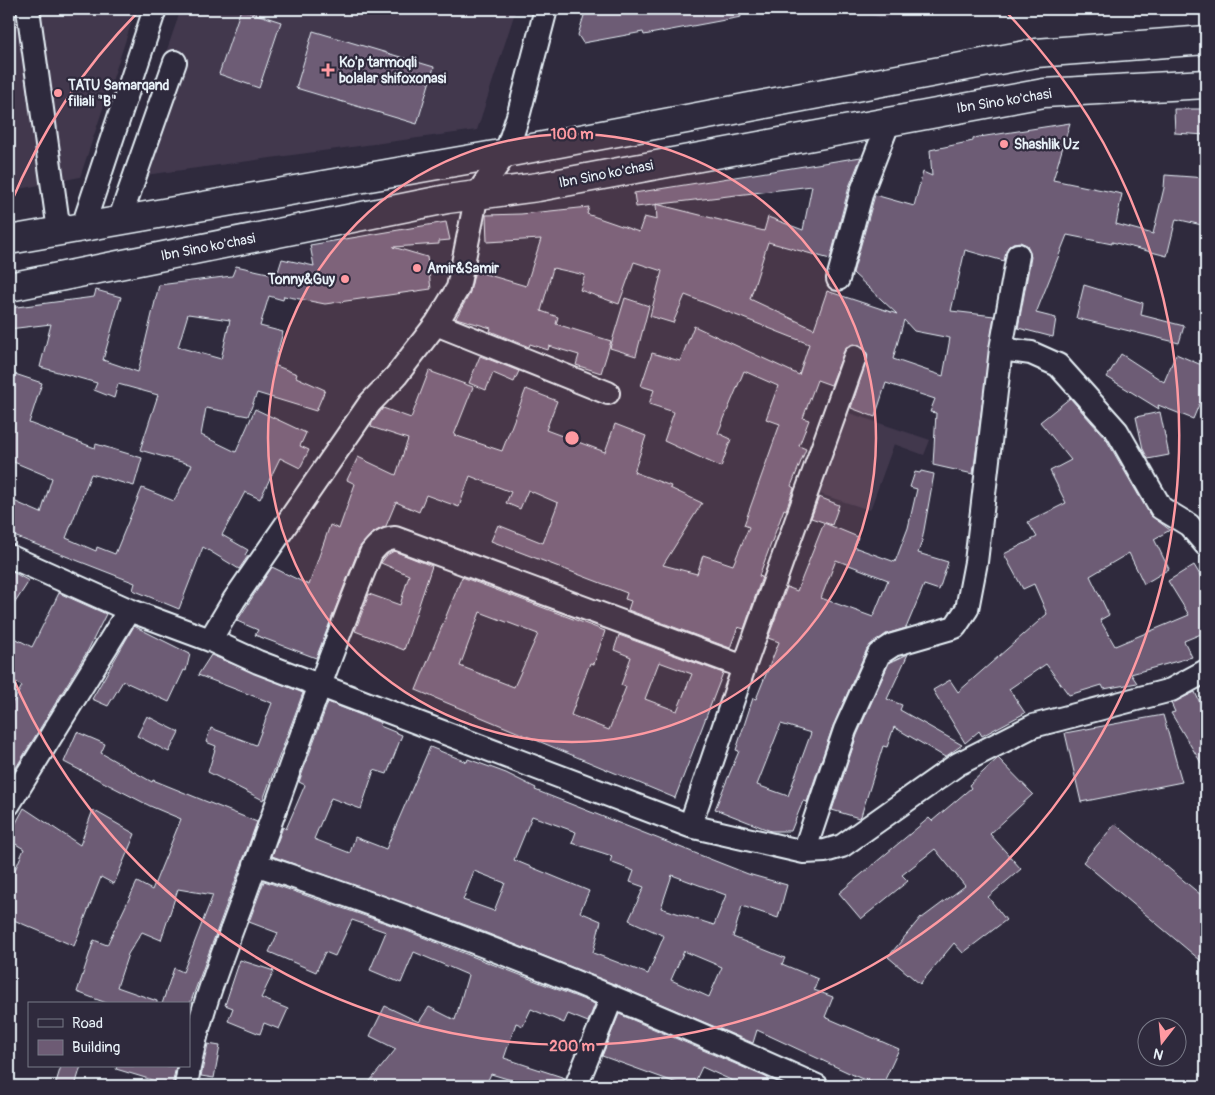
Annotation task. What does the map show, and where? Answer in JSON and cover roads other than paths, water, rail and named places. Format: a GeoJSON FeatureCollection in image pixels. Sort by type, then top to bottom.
{"type":"FeatureCollection","features":[{"type":"Feature","properties":{"kind":"main road"},"geometry":{"type":"LineString","coordinates":[[9,240],[506,153],[1036,53],[1206,40]]}},
{"type":"Feature","properties":{"kind":"main road","name":"Ibn Sino ko'chasi"},"geometry":{"type":"LineString","coordinates":[[9,287],[477,194],[538,187],[1044,93],[1206,84]]}},
{"type":"Feature","properties":{"kind":"street"},"geometry":{"type":"LineString","coordinates":[[28,9],[71,229]]}},
{"type":"Feature","properties":{"kind":"street"},"geometry":{"type":"LineString","coordinates":[[71,229],[155,9]]}},
{"type":"Feature","properties":{"kind":"street"},"geometry":{"type":"LineString","coordinates":[[210,640],[234,600],[370,403],[396,376],[436,324],[458,288],[477,194],[506,153],[519,113],[546,9]]}},
{"type":"Feature","properties":{"kind":"street"},"geometry":{"type":"LineString","coordinates":[[119,221],[175,62]]}},
{"type":"Feature","properties":{"kind":"street"},"geometry":{"type":"LineString","coordinates":[[838,279],[862,191],[889,121]]}},
{"type":"Feature","properties":{"kind":"street"},"geometry":{"type":"LineString","coordinates":[[804,852],[845,730],[879,654],[893,645],[955,627],[967,609],[976,562],[1001,349],[1018,255]]}},
{"type":"Feature","properties":{"kind":"street"},"geometry":{"type":"LineString","coordinates":[[436,324],[608,393]]}},
{"type":"Feature","properties":{"kind":"street"},"geometry":{"type":"LineString","coordinates":[[1001,349],[1031,353],[1058,364],[1117,431],[1161,508],[1189,525],[1206,545]]}},
{"type":"Feature","properties":{"kind":"street"},"geometry":{"type":"LineString","coordinates":[[690,826],[744,667],[855,357]]}},
{"type":"Feature","properties":{"kind":"street"},"geometry":{"type":"LineString","coordinates":[[190,1061],[192,1048],[318,684],[371,553],[386,539],[395,538],[744,667]]}},
{"type":"Feature","properties":{"kind":"street"},"geometry":{"type":"LineString","coordinates":[[9,556],[129,610],[210,640],[252,659],[690,826],[804,852],[825,851],[842,846],[958,764],[1033,726],[1171,690],[1206,671]]}},
{"type":"Feature","properties":{"kind":"street"},"geometry":{"type":"LineString","coordinates":[[9,804],[129,610]]}},
{"type":"Feature","properties":{"kind":"street"},"geometry":{"type":"LineString","coordinates":[[255,864],[338,891],[612,997],[685,1027],[817,1086]]}},
{"type":"Feature","properties":{"kind":"street"},"geometry":{"type":"LineString","coordinates":[[576,1086],[612,997]]}},
{"type":"Feature","properties":{"kind":"street"},"geometry":{"type":"LineString","coordinates":[[186,1086],[189,1068]]}},
{"type":"Feature","properties":{"kind":"place","name":"Ko'p tarmoqli bolalar shifoxonasi"},"geometry":{"type":"Point","coordinates":[328,70]}},
{"type":"Feature","properties":{"kind":"place","name":"TATU Samarqand filiali \"B\""},"geometry":{"type":"Point","coordinates":[58,93]}},
{"type":"Feature","properties":{"kind":"place","name":"Shashlik Uz"},"geometry":{"type":"Point","coordinates":[1004,144]}},
{"type":"Feature","properties":{"kind":"place","name":"Amir&Samir"},"geometry":{"type":"Point","coordinates":[417,268]}},
{"type":"Feature","properties":{"kind":"place","name":"Tonny&Guy"},"geometry":{"type":"Point","coordinates":[345,279]}}]}
